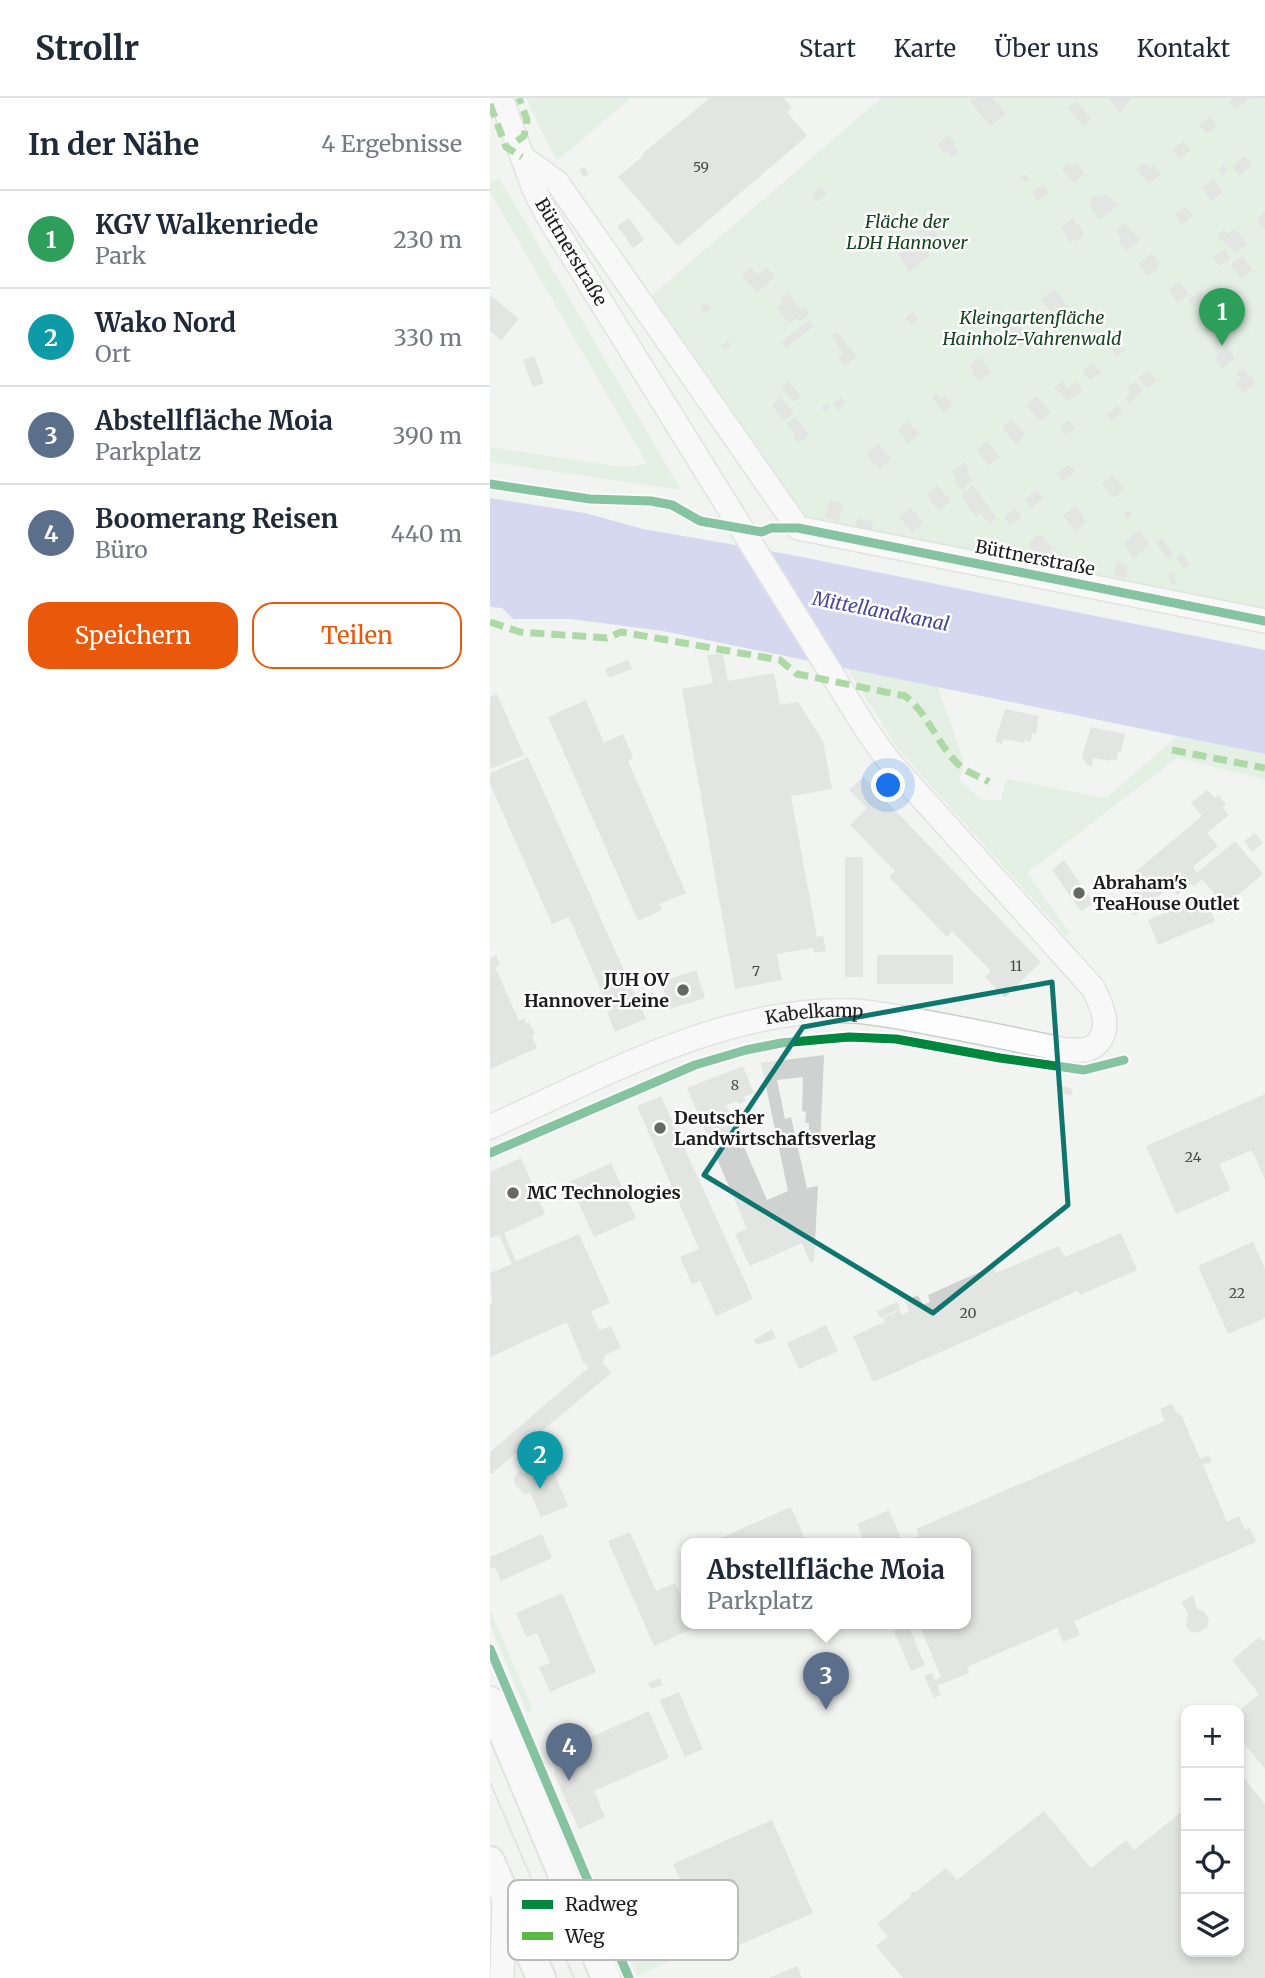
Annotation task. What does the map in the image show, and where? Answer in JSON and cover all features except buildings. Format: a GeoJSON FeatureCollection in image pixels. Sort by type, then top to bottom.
{"type":"FeatureCollection","features":[{"type":"Feature","properties":{"kind":"main road"},"geometry":{"type":"LineString","coordinates":[[490,1702],[565,1880]]}},
{"type":"Feature","properties":{"kind":"main road"},"geometry":{"type":"LineString","coordinates":[[490,1861],[508,1904]]}},
{"type":"Feature","properties":{"kind":"main road"},"geometry":{"type":"LineString","coordinates":[[533,1960],[541,1978]]}},
{"type":"Feature","properties":{"kind":"main road"},"geometry":{"type":"LineString","coordinates":[[598,1960],[606,1978]]}},
{"type":"Feature","properties":{"kind":"street","name":"Büttnerstraße"},"geometry":{"type":"LineString","coordinates":[[501,98],[547,215],[853,709],[888,760],[1093,988]]}},
{"type":"Feature","properties":{"kind":"street","name":"Büttnerstraße"},"geometry":{"type":"LineString","coordinates":[[522,157],[557,182],[798,528],[1265,621]]}},
{"type":"Feature","properties":{"kind":"street","name":"Kabelkamp"},"geometry":{"type":"LineString","coordinates":[[490,1127],[671,1046],[735,1025],[784,1016],[851,1011],[1066,1050],[1088,1050],[1102,1038],[1105,1029],[1105,1015],[1093,988]]}},
{"type":"Feature","properties":{"kind":"street"},"geometry":{"type":"LineString","coordinates":[[502,1978],[504,1895]]}},
{"type":"Feature","properties":{"kind":"highlighted area"},"geometry":{"type":"Polygon","coordinates":[[[1052,982],[1068,1205],[933,1313],[704,1175],[803,1027],[1052,982]]]}},
{"type":"Feature","properties":{"kind":"green space"},"geometry":{"type":"Polygon","coordinates":[[[526,98],[631,98],[558,160],[526,98]]]}},
{"type":"Feature","properties":{"kind":"green space","name":"Kleingartenfläche Hainholz-Vahrenwald"},"geometry":{"type":"Polygon","coordinates":[[[881,98],[1265,98],[1265,611],[800,517],[651,296],[881,98]]]}},
{"type":"Feature","properties":{"kind":"green space"},"geometry":{"type":"Polygon","coordinates":[[[499,178],[681,490],[490,462],[490,447],[622,467],[647,464],[490,192],[490,183],[499,178]]]}},
{"type":"Feature","properties":{"kind":"green space"},"geometry":{"type":"Polygon","coordinates":[[[847,668],[938,687],[964,762],[959,780],[982,800],[1001,800],[1007,779],[1106,798],[1177,736],[1265,754],[1265,780],[1177,758],[1027,873],[1070,933],[1066,936],[898,749],[847,668]]]}},
{"type":"Feature","properties":{"kind":"green space"},"geometry":{"type":"Polygon","coordinates":[[[490,1609],[533,1710],[527,1713],[490,1625],[490,1609]]]}},
{"type":"Feature","properties":{"kind":"green space"},"geometry":{"type":"Polygon","coordinates":[[[631,1960],[673,1960],[637,1976],[631,1960]]]}},
{"type":"Feature","properties":{"kind":"water","name":"Mittellandkanal"},"geometry":{"type":"Polygon","coordinates":[[[490,498],[585,513],[643,529],[792,555],[1265,650],[1265,754],[663,631],[570,619],[513,619],[502,608],[490,607],[490,498]]]}},
{"type":"Feature","properties":{"kind":"tram line"},"geometry":{"type":"LineString","coordinates":[[490,1782],[532,1880]]}},
{"type":"Feature","properties":{"kind":"tram line"},"geometry":{"type":"LineString","coordinates":[[566,1960],[574,1978]]}},
{"type":"Feature","properties":{"kind":"marked path"},"geometry":{"type":"LineString","coordinates":[[517,141],[524,136],[527,120],[519,98]]}},
{"type":"Feature","properties":{"kind":"marked path"},"geometry":{"type":"LineString","coordinates":[[490,104],[506,147],[522,157]]}},
{"type":"Feature","properties":{"kind":"marked path"},"geometry":{"type":"LineString","coordinates":[[490,622],[520,632],[607,638],[621,632],[780,660],[797,674],[905,696],[921,713],[955,761],[967,771],[989,782]]}},
{"type":"Feature","properties":{"kind":"marked path"},"geometry":{"type":"LineString","coordinates":[[1172,750],[1265,768]]}},
{"type":"Feature","properties":{"kind":"cycle path"},"geometry":{"type":"LineString","coordinates":[[490,484],[590,499],[651,501],[672,505],[700,521],[762,532],[771,528],[798,528],[1265,621]]}},
{"type":"Feature","properties":{"kind":"cycle path"},"geometry":{"type":"LineString","coordinates":[[490,1153],[695,1065],[781,1043],[849,1037],[896,1039],[1084,1070],[1124,1060]]}},
{"type":"Feature","properties":{"kind":"cycle path"},"geometry":{"type":"LineString","coordinates":[[490,1649],[588,1880]]}},
{"type":"Feature","properties":{"kind":"cycle path"},"geometry":{"type":"LineString","coordinates":[[621,1960],[629,1978]]}},
{"type":"Feature","properties":{"kind":"place","name":"KGV Walkenriede"},"geometry":{"type":"Point","coordinates":[1222,346]}},
{"type":"Feature","properties":{"kind":"place","name":"Abraham's TeaHouse Outlet"},"geometry":{"type":"Point","coordinates":[1079,893]}},
{"type":"Feature","properties":{"kind":"place","name":"JUH OV Hannover-Leine"},"geometry":{"type":"Point","coordinates":[683,990]}},
{"type":"Feature","properties":{"kind":"place","name":"Deutscher Landwirtschaftsverlag"},"geometry":{"type":"Point","coordinates":[660,1128]}},
{"type":"Feature","properties":{"kind":"place","name":"MC Technologies"},"geometry":{"type":"Point","coordinates":[513,1193]}},
{"type":"Feature","properties":{"kind":"place","name":"Wako Nord"},"geometry":{"type":"Point","coordinates":[540,1489]}},
{"type":"Feature","properties":{"kind":"place","name":"Abstellfläche Moia"},"geometry":{"type":"Point","coordinates":[826,1710]}},
{"type":"Feature","properties":{"kind":"place","name":"Boomerang Reisen"},"geometry":{"type":"Point","coordinates":[569,1781]}},
{"type":"Feature","properties":{"kind":"park label","name":"Fläche der LDH Hannover"},"geometry":{"type":"Point","coordinates":[907,232]}}]}
